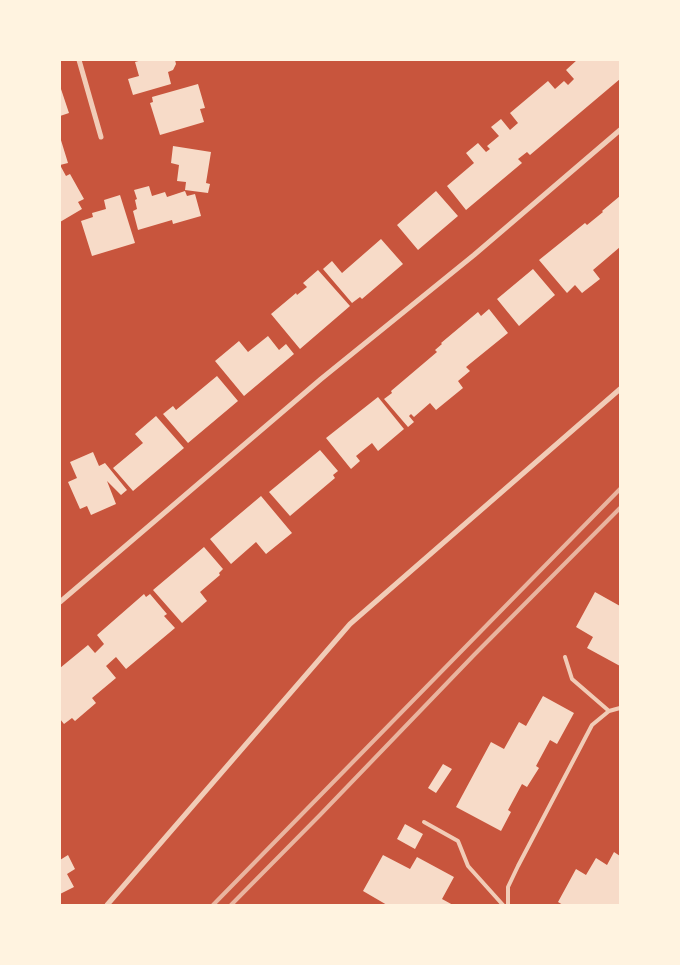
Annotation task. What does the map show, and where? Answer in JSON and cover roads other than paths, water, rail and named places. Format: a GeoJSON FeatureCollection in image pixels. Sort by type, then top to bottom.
{"type":"FeatureCollection","features":[{"type":"Feature","properties":{"kind":"street"},"geometry":{"type":"LineString","coordinates":[[79,60],[101,137]]}},
{"type":"Feature","properties":{"kind":"street"},"geometry":{"type":"LineString","coordinates":[[60,602],[321,379],[474,255],[620,130]]}},
{"type":"Feature","properties":{"kind":"street"},"geometry":{"type":"LineString","coordinates":[[107,905],[350,624],[620,390]]}},
{"type":"Feature","properties":{"kind":"lane"},"geometry":{"type":"LineString","coordinates":[[565,657],[572,679],[609,711]]}},
{"type":"Feature","properties":{"kind":"lane"},"geometry":{"type":"LineString","coordinates":[[508,905],[508,886],[592,725],[609,711],[620,708]]}},
{"type":"Feature","properties":{"kind":"lane"},"geometry":{"type":"LineString","coordinates":[[424,822],[458,841],[468,866],[503,905]]}},
{"type":"Feature","properties":{"kind":"railway"},"geometry":{"type":"LineString","coordinates":[[213,905],[620,489]]}},
{"type":"Feature","properties":{"kind":"railway"},"geometry":{"type":"LineString","coordinates":[[231,905],[620,508]]}}]}
